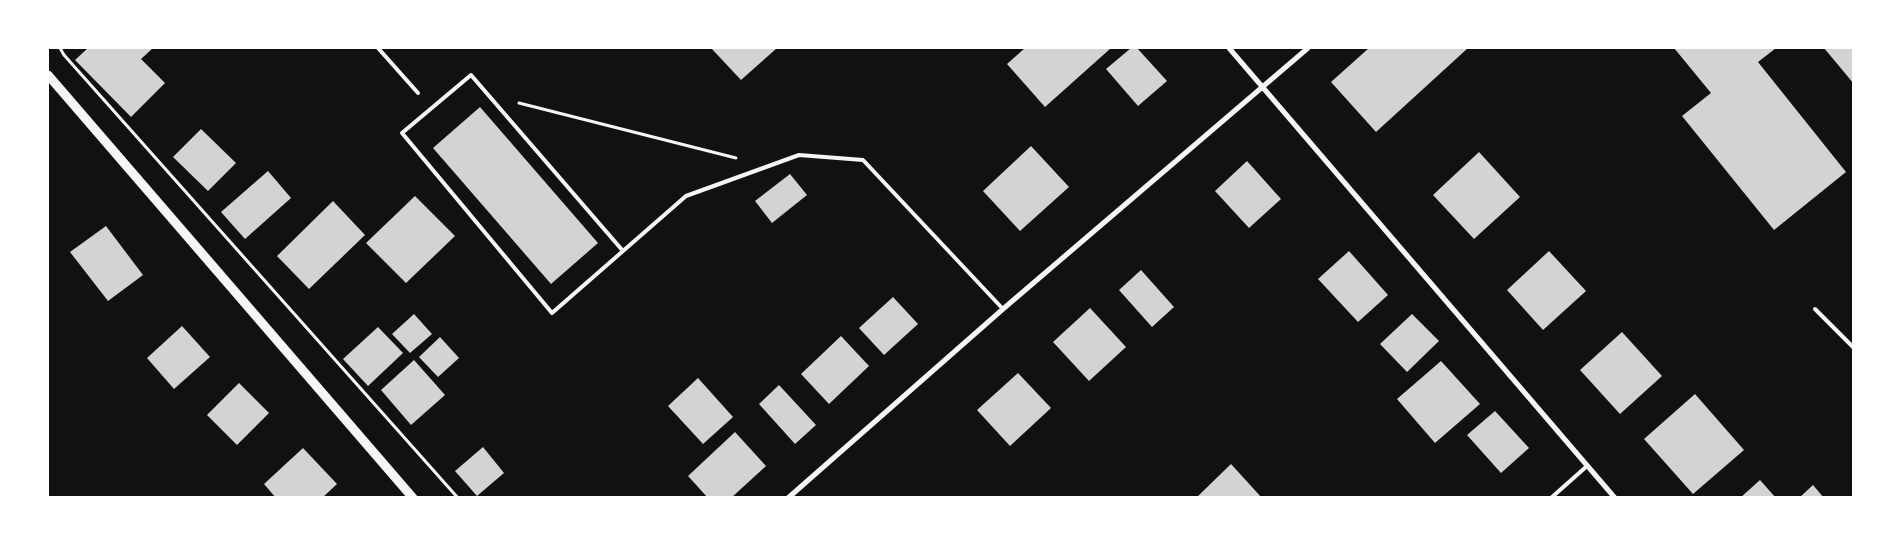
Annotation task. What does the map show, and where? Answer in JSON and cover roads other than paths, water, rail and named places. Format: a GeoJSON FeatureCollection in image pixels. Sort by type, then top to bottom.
{"type":"FeatureCollection","features":[{"type":"Feature","properties":{"kind":"street"},"geometry":{"type":"LineString","coordinates":[[1229,48],[1615,498]]}},
{"type":"Feature","properties":{"kind":"street"},"geometry":{"type":"LineString","coordinates":[[788,498],[1003,309],[1308,48]]}},
{"type":"Feature","properties":{"kind":"street"},"geometry":{"type":"LineString","coordinates":[[48,75],[413,498]]}},
{"type":"Feature","properties":{"kind":"lane"},"geometry":{"type":"LineString","coordinates":[[378,48],[418,93]]}},
{"type":"Feature","properties":{"kind":"lane"},"geometry":{"type":"LineString","coordinates":[[623,251],[471,75],[402,132],[552,313],[686,196],[799,155],[863,160],[1003,309]]}},
{"type":"Feature","properties":{"kind":"lane"},"geometry":{"type":"LineString","coordinates":[[1815,309],[1854,348]]}},
{"type":"Feature","properties":{"kind":"lane"},"geometry":{"type":"LineString","coordinates":[[1551,498],[1586,466]]}}]}
